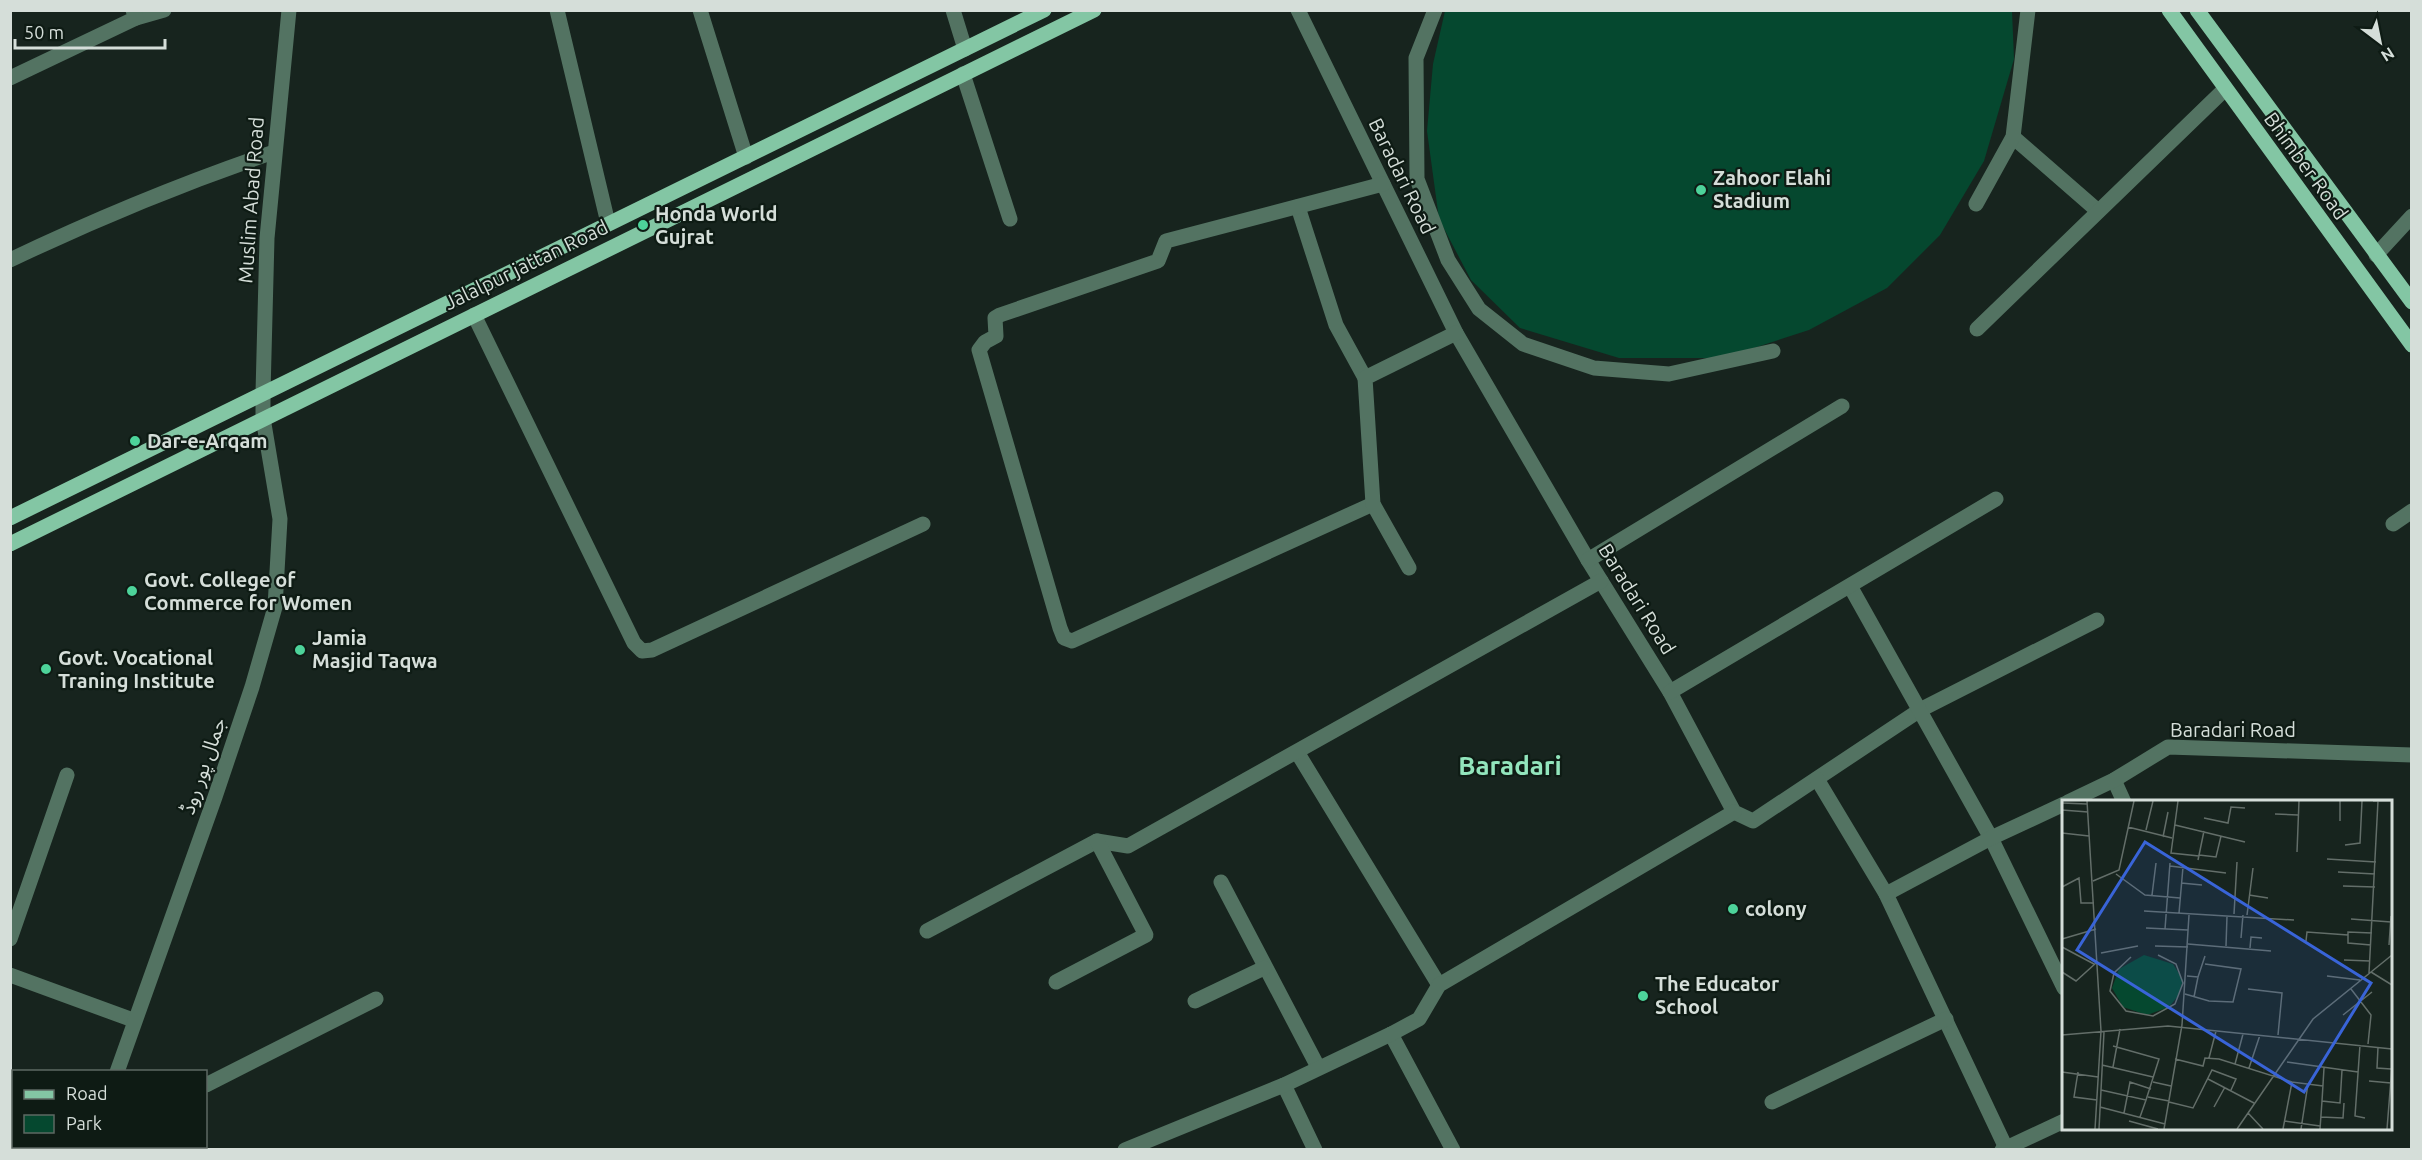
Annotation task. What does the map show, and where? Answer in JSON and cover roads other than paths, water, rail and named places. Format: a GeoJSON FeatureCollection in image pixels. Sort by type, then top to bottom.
{"type":"FeatureCollection","features":[{"type":"Feature","properties":{"kind":"main road","name":"Jalalpur jattan Road"},"geometry":{"type":"LineString","coordinates":[[10,518],[1044,10]]}},
{"type":"Feature","properties":{"kind":"main road","name":"Jalalpur jattan Road"},"geometry":{"type":"LineString","coordinates":[[10,544],[1094,10]]}},
{"type":"Feature","properties":{"kind":"main road","name":"Bhimber Road"},"geometry":{"type":"LineString","coordinates":[[2169,10],[2224,90],[2412,345]]}},
{"type":"Feature","properties":{"kind":"main road","name":"Bhimber Road"},"geometry":{"type":"LineString","coordinates":[[2204,15],[2412,302]]}},
{"type":"Feature","properties":{"kind":"main road"},"geometry":{"type":"LineString","coordinates":[[846,107],[854,127]]}},
{"type":"Feature","properties":{"kind":"street"},"geometry":{"type":"LineString","coordinates":[[10,78],[135,14],[164,10]]}},
{"type":"Feature","properties":{"kind":"street","name":"Muslim Abad Road"},"geometry":{"type":"LineString","coordinates":[[263,393],[267,238],[289,10]]}},
{"type":"Feature","properties":{"kind":"street"},"geometry":{"type":"LineString","coordinates":[[557,10],[608,223]]}},
{"type":"Feature","properties":{"kind":"street"},"geometry":{"type":"LineString","coordinates":[[700,10],[746,157]]}},
{"type":"Feature","properties":{"kind":"street"},"geometry":{"type":"LineString","coordinates":[[953,10],[965,49]]}},
{"type":"Feature","properties":{"kind":"street","name":"Baradari Road"},"geometry":{"type":"LineString","coordinates":[[1298,10],[1456,333],[1588,560],[1670,692],[1734,812]]}},
{"type":"Feature","properties":{"kind":"street"},"geometry":{"type":"LineString","coordinates":[[1435,10],[1416,58],[1417,179],[1448,260],[1479,309],[1523,344],[1594,368],[1670,374],[1773,351]]}},
{"type":"Feature","properties":{"kind":"street"},"geometry":{"type":"LineString","coordinates":[[1976,204],[2013,137],[2028,10]]}},
{"type":"Feature","properties":{"kind":"street"},"geometry":{"type":"LineString","coordinates":[[963,74],[1010,219]]}},
{"type":"Feature","properties":{"kind":"street"},"geometry":{"type":"LineString","coordinates":[[1977,328],[2224,90]]}},
{"type":"Feature","properties":{"kind":"street"},"geometry":{"type":"LineString","coordinates":[[2013,137],[2098,211]]}},
{"type":"Feature","properties":{"kind":"street"},"geometry":{"type":"LineString","coordinates":[[10,260],[81,226],[180,185],[274,152]]}},
{"type":"Feature","properties":{"kind":"street"},"geometry":{"type":"LineString","coordinates":[[1373,504],[1072,641],[1064,638],[979,351],[985,342],[996,336],[995,318],[1000,315],[1158,261],[1166,241],[1383,184]]}},
{"type":"Feature","properties":{"kind":"street"},"geometry":{"type":"LineString","coordinates":[[1298,207],[1336,325],[1365,378],[1373,504],[1409,568]]}},
{"type":"Feature","properties":{"kind":"street"},"geometry":{"type":"LineString","coordinates":[[2376,255],[2412,216]]}},
{"type":"Feature","properties":{"kind":"street"},"geometry":{"type":"LineString","coordinates":[[474,315],[634,644],[642,651],[652,650],[923,524]]}},
{"type":"Feature","properties":{"kind":"street"},"geometry":{"type":"LineString","coordinates":[[1365,378],[1456,333]]}},
{"type":"Feature","properties":{"kind":"street","name":"جمال پور روڈ"},"geometry":{"type":"LineString","coordinates":[[117,1070],[133,1020],[215,797],[252,687],[275,607],[280,519],[263,418],[263,393]]}},
{"type":"Feature","properties":{"kind":"street"},"geometry":{"type":"LineString","coordinates":[[1588,560],[1842,406]]}},
{"type":"Feature","properties":{"kind":"street"},"geometry":{"type":"LineString","coordinates":[[1670,692],[1996,500]]}},
{"type":"Feature","properties":{"kind":"street"},"geometry":{"type":"LineString","coordinates":[[2393,524],[2412,511]]}},
{"type":"Feature","properties":{"kind":"street"},"geometry":{"type":"LineString","coordinates":[[927,931],[1097,841],[1128,846],[1601,580]]}},
{"type":"Feature","properties":{"kind":"street"},"geometry":{"type":"LineString","coordinates":[[1850,586],[1991,838],[2062,984]]}},
{"type":"Feature","properties":{"kind":"street"},"geometry":{"type":"LineString","coordinates":[[1125,1149],[1284,1085],[1419,1019],[1439,985],[1734,812],[1753,821],[1920,710],[2097,620]]}},
{"type":"Feature","properties":{"kind":"street","name":"Baradari Road"},"geometry":{"type":"LineString","coordinates":[[2070,800],[2114,780],[2168,747],[2412,755]]}},
{"type":"Feature","properties":{"kind":"street"},"geometry":{"type":"LineString","coordinates":[[1297,752],[1439,985]]}},
{"type":"Feature","properties":{"kind":"street"},"geometry":{"type":"LineString","coordinates":[[10,939],[67,775]]}},
{"type":"Feature","properties":{"kind":"street"},"geometry":{"type":"LineString","coordinates":[[1817,779],[1886,894],[1946,1019],[2004,1149],[2062,1122]]}},
{"type":"Feature","properties":{"kind":"street"},"geometry":{"type":"LineString","coordinates":[[2114,780],[2124,800]]}},
{"type":"Feature","properties":{"kind":"street"},"geometry":{"type":"LineString","coordinates":[[1886,894],[1991,838],[2062,805]]}},
{"type":"Feature","properties":{"kind":"street"},"geometry":{"type":"LineString","coordinates":[[1056,982],[1146,935],[1097,841]]}},
{"type":"Feature","properties":{"kind":"street"},"geometry":{"type":"LineString","coordinates":[[1221,882],[1264,968],[1318,1067]]}},
{"type":"Feature","properties":{"kind":"street"},"geometry":{"type":"LineString","coordinates":[[1195,1001],[1264,968]]}},
{"type":"Feature","properties":{"kind":"street"},"geometry":{"type":"LineString","coordinates":[[10,975],[133,1020]]}},
{"type":"Feature","properties":{"kind":"street"},"geometry":{"type":"LineString","coordinates":[[207,1084],[376,999]]}},
{"type":"Feature","properties":{"kind":"street"},"geometry":{"type":"LineString","coordinates":[[1772,1102],[1946,1019]]}},
{"type":"Feature","properties":{"kind":"street"},"geometry":{"type":"LineString","coordinates":[[1391,1034],[1453,1149]]}},
{"type":"Feature","properties":{"kind":"street"},"geometry":{"type":"LineString","coordinates":[[1284,1085],[1316,1149]]}},
{"type":"Feature","properties":{"kind":"place","name":"Zahoor Elahi Stadium"},"geometry":{"type":"Point","coordinates":[1701,190]}},
{"type":"Feature","properties":{"kind":"place","name":"Honda World Gujrat"},"geometry":{"type":"Point","coordinates":[643,225]}},
{"type":"Feature","properties":{"kind":"place","name":"Dar-e-Arqam"},"geometry":{"type":"Point","coordinates":[135,441]}},
{"type":"Feature","properties":{"kind":"place","name":"Govt. College of Commerce for Women"},"geometry":{"type":"Point","coordinates":[132,591]}},
{"type":"Feature","properties":{"kind":"place","name":"Jamia Masjid Taqwa"},"geometry":{"type":"Point","coordinates":[300,650]}},
{"type":"Feature","properties":{"kind":"place","name":"Govt. Vocational Traning Institute"},"geometry":{"type":"Point","coordinates":[46,669]}},
{"type":"Feature","properties":{"kind":"place","name":"colony"},"geometry":{"type":"Point","coordinates":[1733,909]}},
{"type":"Feature","properties":{"kind":"place","name":"The Educator School"},"geometry":{"type":"Point","coordinates":[1643,996]}},
{"type":"Feature","properties":{"kind":"district","name":"Baradari"},"geometry":{"type":"Point","coordinates":[1510,766]}}]}
